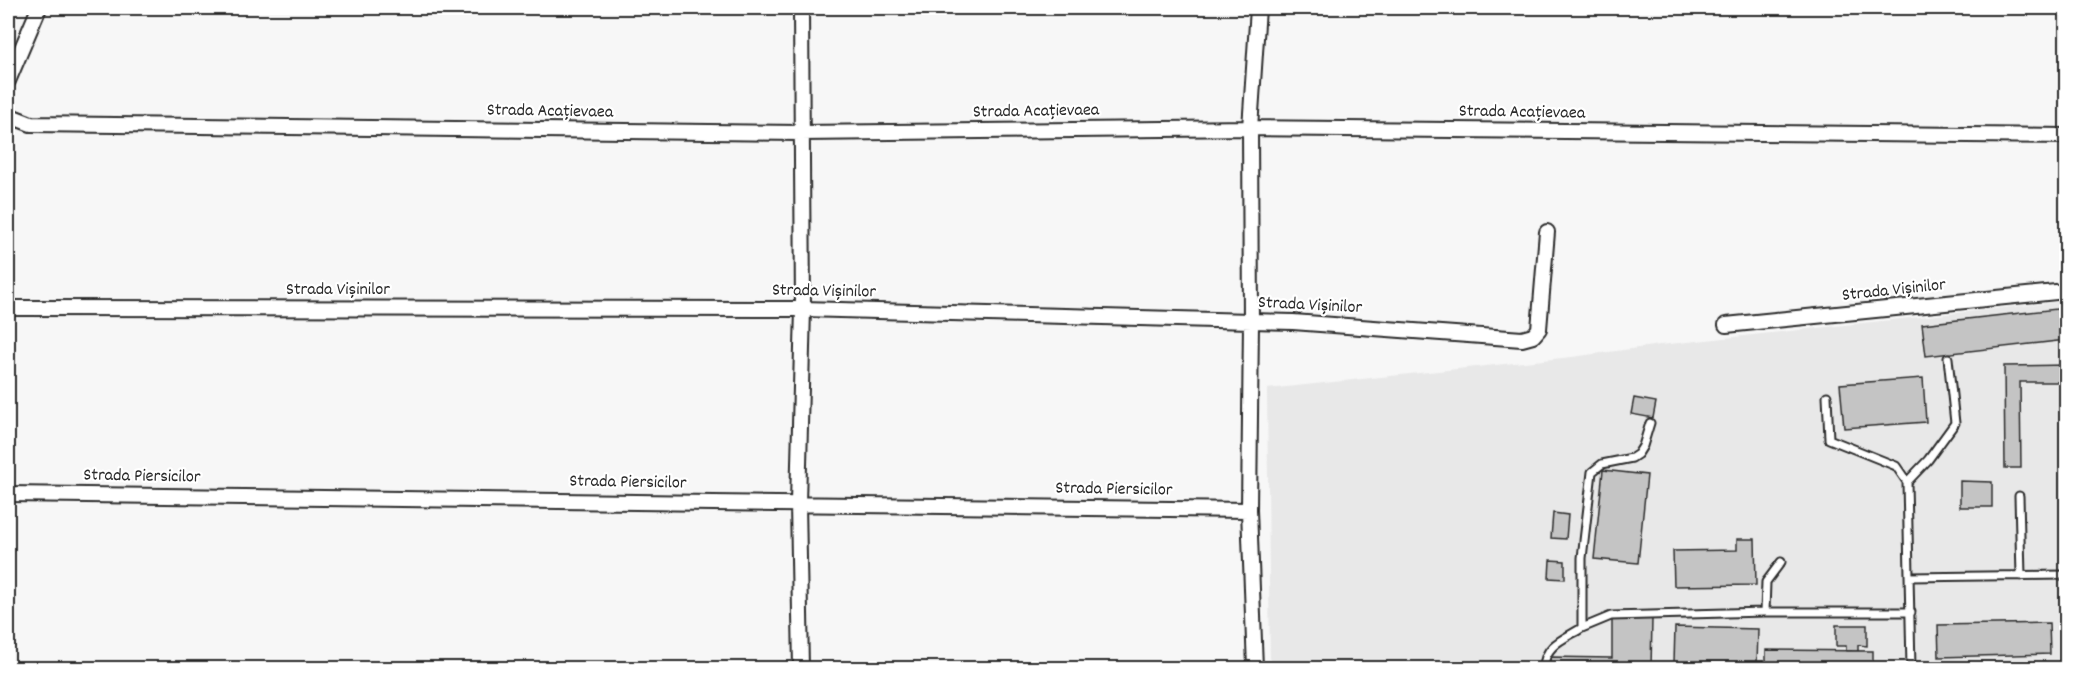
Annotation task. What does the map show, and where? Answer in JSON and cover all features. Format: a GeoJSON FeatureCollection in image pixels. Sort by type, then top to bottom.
{"type":"FeatureCollection","features":[{"type":"Feature","properties":{"kind":"street"},"geometry":{"type":"LineString","coordinates":[[8,81],[39,8]]}},
{"type":"Feature","properties":{"kind":"street"},"geometry":{"type":"LineString","coordinates":[[801,8],[803,309],[798,503],[801,669]]}},
{"type":"Feature","properties":{"kind":"street"},"geometry":{"type":"LineString","coordinates":[[1255,669],[1249,510],[1250,128],[1258,8]]}},
{"type":"Feature","properties":{"kind":"street","name":"Strada Acațievaea"},"geometry":{"type":"LineString","coordinates":[[8,115],[31,124],[801,132],[1250,128],[2067,136]]}},
{"type":"Feature","properties":{"kind":"street","name":"Strada Vișinilor"},"geometry":{"type":"LineString","coordinates":[[8,308],[803,309],[1293,322],[1522,339],[1533,336],[1539,329],[1547,232]]}},
{"type":"Feature","properties":{"kind":"street","name":"Strada Vișinilor"},"geometry":{"type":"LineString","coordinates":[[1726,325],[2067,291]]}},
{"type":"Feature","properties":{"kind":"street","name":"Strada Piersicilor"},"geometry":{"type":"LineString","coordinates":[[8,494],[1249,510]]}},
{"type":"Feature","properties":{"kind":"lane"},"geometry":{"type":"LineString","coordinates":[[1907,482],[1928,460],[1955,423],[1948,358]]}},
{"type":"Feature","properties":{"kind":"lane"},"geometry":{"type":"LineString","coordinates":[[1827,396],[1829,439],[1896,466],[1907,482],[1911,669]]}},
{"type":"Feature","properties":{"kind":"lane"},"geometry":{"type":"LineString","coordinates":[[1582,628],[1582,558],[1592,472],[1602,464],[1632,458],[1638,454],[1650,423]]}},
{"type":"Feature","properties":{"kind":"lane"},"geometry":{"type":"LineString","coordinates":[[2019,496],[2021,576]]}},
{"type":"Feature","properties":{"kind":"lane"},"geometry":{"type":"LineString","coordinates":[[1765,612],[1766,582],[1781,562]]}},
{"type":"Feature","properties":{"kind":"lane"},"geometry":{"type":"LineString","coordinates":[[1909,577],[2067,575]]}},
{"type":"Feature","properties":{"kind":"lane"},"geometry":{"type":"LineString","coordinates":[[1544,669],[1544,659],[1551,646],[1582,628],[1611,616],[1765,612],[1911,612]]}},
{"type":"Feature","properties":{"kind":"shaded area"},"geometry":{"type":"Polygon","coordinates":[[[2066,301],[2066,668],[1270,668],[1267,389],[2066,301]]]}},
{"type":"Feature","properties":{"kind":"building"},"geometry":{"type":"Polygon","coordinates":[[[2066,308],[2066,340],[1926,356],[1922,324],[2066,308]]]}},
{"type":"Feature","properties":{"kind":"building"},"geometry":{"type":"Polygon","coordinates":[[[2066,365],[2066,382],[2020,382],[2021,468],[2005,468],[2004,366],[2066,365]]]}},
{"type":"Feature","properties":{"kind":"building"},"geometry":{"type":"Polygon","coordinates":[[[1923,378],[1926,422],[1844,428],[1840,384],[1923,378]]]}},
{"type":"Feature","properties":{"kind":"building"},"geometry":{"type":"Polygon","coordinates":[[[1634,398],[1656,402],[1653,418],[1631,414],[1634,398]]]}},
{"type":"Feature","properties":{"kind":"building"},"geometry":{"type":"Polygon","coordinates":[[[1603,470],[1647,475],[1638,563],[1594,559],[1603,470]]]}},
{"type":"Feature","properties":{"kind":"building"},"geometry":{"type":"Polygon","coordinates":[[[1960,481],[1992,482],[1992,507],[1960,507],[1960,481]]]}},
{"type":"Feature","properties":{"kind":"building"},"geometry":{"type":"Polygon","coordinates":[[[1553,513],[1568,515],[1566,539],[1551,538],[1553,513]]]}},
{"type":"Feature","properties":{"kind":"building"},"geometry":{"type":"Polygon","coordinates":[[[1737,539],[1755,539],[1756,585],[1674,586],[1673,551],[1737,550],[1737,539]]]}},
{"type":"Feature","properties":{"kind":"building"},"geometry":{"type":"Polygon","coordinates":[[[1550,560],[1565,561],[1565,579],[1549,578],[1550,560]]]}},
{"type":"Feature","properties":{"kind":"building"},"geometry":{"type":"Polygon","coordinates":[[[1612,619],[1652,619],[1651,668],[1550,668],[1550,657],[1612,658],[1612,619]]]}},
{"type":"Feature","properties":{"kind":"building"},"geometry":{"type":"Polygon","coordinates":[[[2049,623],[2050,654],[1939,657],[1938,625],[2049,623]]]}},
{"type":"Feature","properties":{"kind":"building"},"geometry":{"type":"Polygon","coordinates":[[[1836,625],[1867,625],[1867,646],[1858,645],[1858,651],[1846,651],[1846,646],[1836,646],[1836,625]]]}},
{"type":"Feature","properties":{"kind":"building"},"geometry":{"type":"Polygon","coordinates":[[[1675,627],[1758,629],[1757,665],[1674,663],[1675,627]]]}},
{"type":"Feature","properties":{"kind":"building"},"geometry":{"type":"Polygon","coordinates":[[[1766,650],[1873,651],[1873,668],[1766,668],[1766,650]]]}}]}
